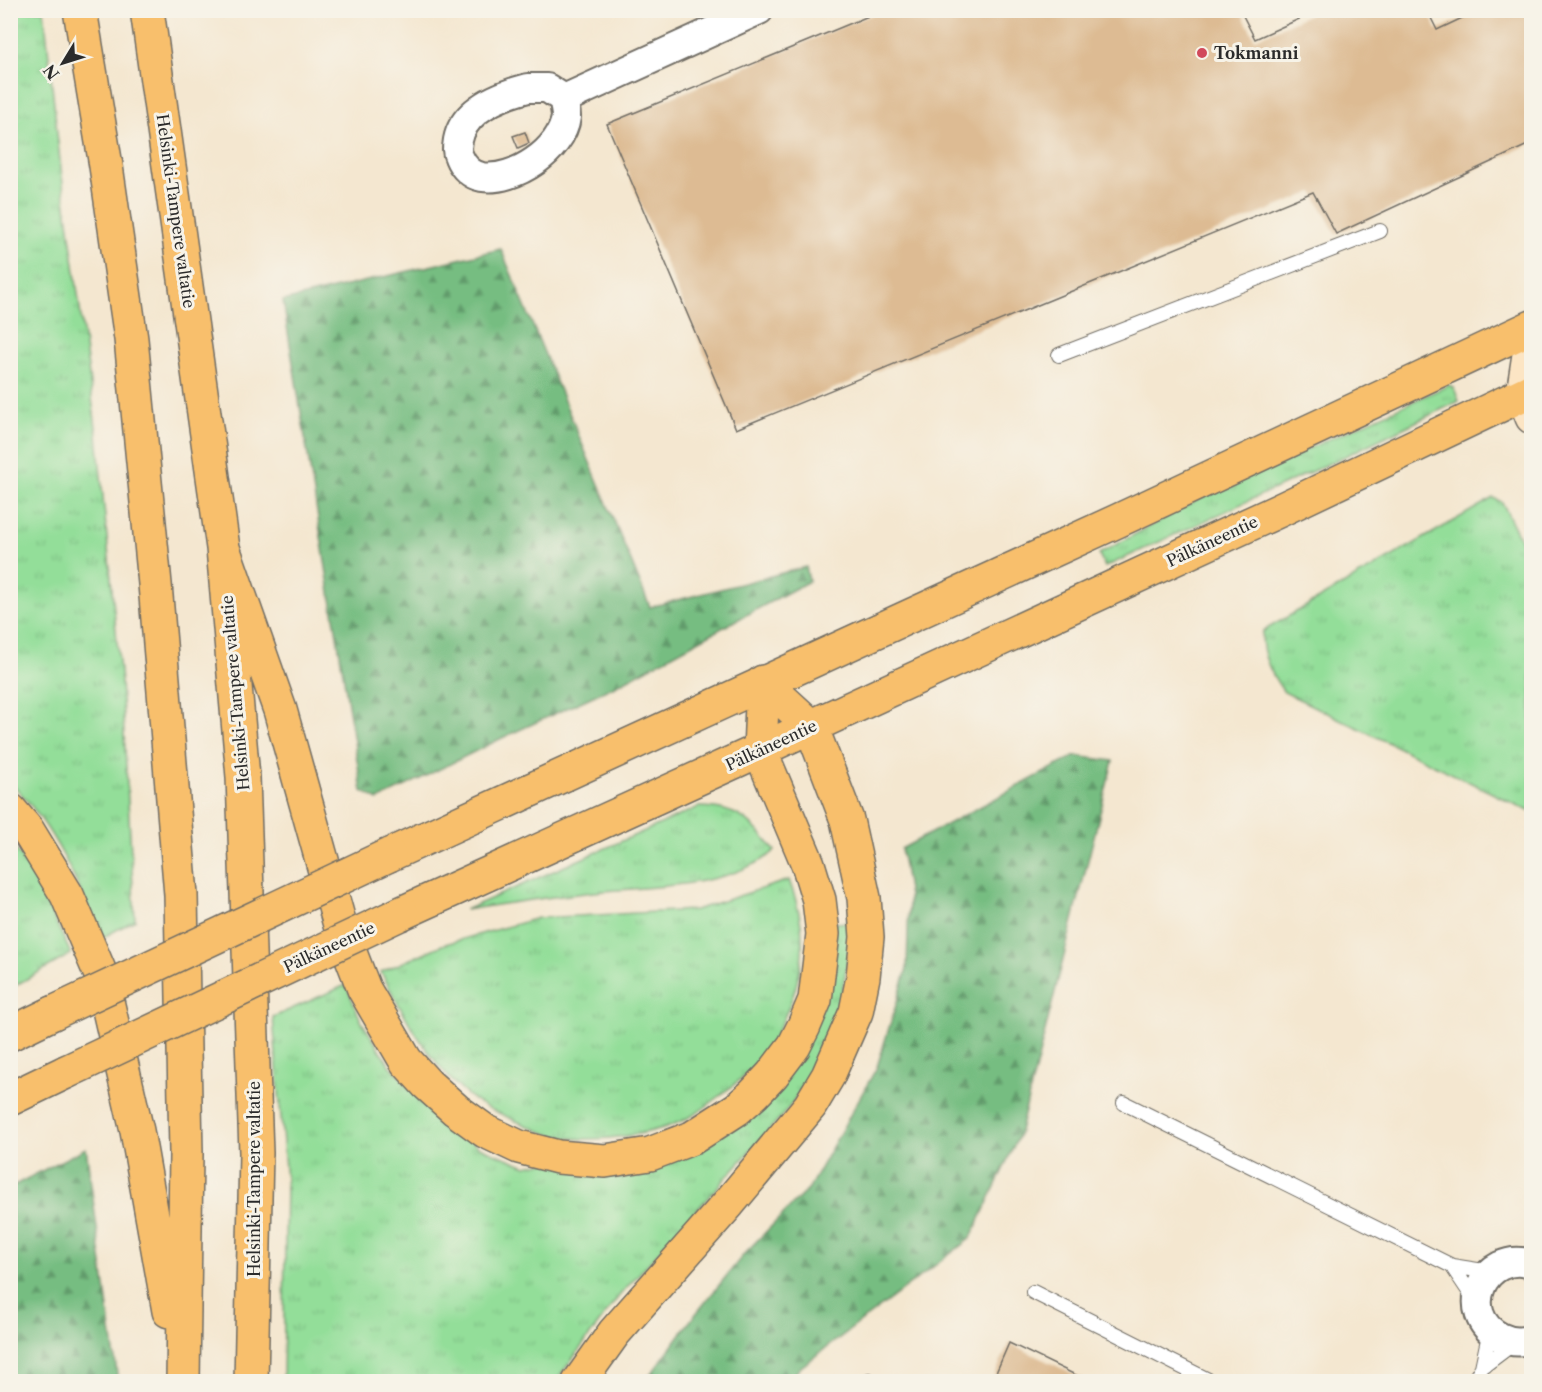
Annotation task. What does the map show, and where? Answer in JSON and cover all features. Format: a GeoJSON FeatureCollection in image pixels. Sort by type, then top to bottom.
{"type":"FeatureCollection","features":[{"type":"Feature","properties":{"kind":"main road"},"geometry":{"type":"LineString","coordinates":[[80,10],[131,339],[156,596],[181,895],[186,1153],[183,1382]]}},
{"type":"Feature","properties":{"kind":"main road","name":"Helsinki-Tampere valtatie"},"geometry":{"type":"LineString","coordinates":[[147,10],[223,548],[243,777],[256,1130],[252,1382]]}},
{"type":"Feature","properties":{"kind":"main road"},"geometry":{"type":"LineString","coordinates":[[10,1034],[389,855],[1115,522],[1532,327]]}},
{"type":"Feature","properties":{"kind":"main road"},"geometry":{"type":"LineString","coordinates":[[1529,400],[1532,335]]}},
{"type":"Feature","properties":{"kind":"main road","name":"Pälkäneentie"},"geometry":{"type":"LineString","coordinates":[[10,1099],[402,913],[1278,511],[1529,400]]}},
{"type":"Feature","properties":{"kind":"main road"},"geometry":{"type":"LineString","coordinates":[[223,548],[280,710],[342,932],[364,989],[406,1061],[456,1110],[485,1131],[519,1147],[558,1157],[604,1161],[650,1154],[692,1138],[736,1109],[772,1075],[794,1046],[815,1000],[824,934],[819,900],[808,864],[760,750],[763,682]]}},
{"type":"Feature","properties":{"kind":"main road"},"geometry":{"type":"LineString","coordinates":[[579,1382],[615,1333],[810,1106],[833,1066],[855,1012],[863,976],[867,937],[864,898],[847,820],[811,726],[763,682]]}},
{"type":"Feature","properties":{"kind":"main road"},"geometry":{"type":"LineString","coordinates":[[10,810],[28,831],[67,895],[101,975],[137,1131],[183,1382]]}},
{"type":"Feature","properties":{"kind":"street"},"geometry":{"type":"LineString","coordinates":[[564,99],[759,10]]}},
{"type":"Feature","properties":{"kind":"street"},"geometry":{"type":"LineString","coordinates":[[1524,1341],[1506,1340],[1490,1330],[1484,1323],[1478,1304],[1483,1282],[1511,1266],[1532,1241]]}},
{"type":"Feature","properties":{"kind":"lane"},"geometry":{"type":"LineString","coordinates":[[1059,356],[1380,231]]}},
{"type":"Feature","properties":{"kind":"lane"},"geometry":{"type":"LineString","coordinates":[[1124,1103],[1452,1266],[1511,1266]]}},
{"type":"Feature","properties":{"kind":"lane"},"geometry":{"type":"LineString","coordinates":[[1452,1266],[1478,1304]]}},
{"type":"Feature","properties":{"kind":"lane"},"geometry":{"type":"LineString","coordinates":[[1033,1292],[1212,1382]]}},
{"type":"Feature","properties":{"kind":"lane"},"geometry":{"type":"LineString","coordinates":[[1473,1382],[1482,1367],[1490,1330]]}},
{"type":"Feature","properties":{"kind":"lane"},"geometry":{"type":"LineString","coordinates":[[1482,1367],[1524,1341]]}},
{"type":"Feature","properties":{"kind":"green space"},"geometry":{"type":"Polygon","coordinates":[[[44,10],[60,161],[97,435],[121,682],[135,920],[100,939],[64,856],[27,800],[11,783],[10,58],[15,36],[15,11],[44,10]]]}},
{"type":"Feature","properties":{"kind":"green space"},"geometry":{"type":"Polygon","coordinates":[[[501,249],[650,607],[806,567],[809,581],[617,685],[502,738],[378,800],[362,791],[283,301],[501,249]]]}},
{"type":"Feature","properties":{"kind":"green space"},"geometry":{"type":"Polygon","coordinates":[[[1449,385],[1454,388],[1459,401],[1105,567],[1099,554],[1212,492],[1449,385]]]}},
{"type":"Feature","properties":{"kind":"green space"},"geometry":{"type":"Polygon","coordinates":[[[1493,498],[1502,502],[1531,561],[1531,812],[1284,692],[1271,671],[1262,639],[1263,631],[1493,498]]]}},
{"type":"Feature","properties":{"kind":"green space"},"geometry":{"type":"Polygon","coordinates":[[[1075,756],[1113,761],[1019,1135],[971,1238],[801,1367],[788,1381],[646,1381],[745,1253],[809,1188],[877,1067],[907,969],[909,896],[901,849],[1075,756]]]}},
{"type":"Feature","properties":{"kind":"green space"},"geometry":{"type":"Polygon","coordinates":[[[699,807],[724,810],[743,818],[775,851],[734,873],[688,884],[593,892],[465,910],[699,807]]]}},
{"type":"Feature","properties":{"kind":"green space"},"geometry":{"type":"Polygon","coordinates":[[[10,842],[31,870],[71,954],[11,988],[10,842]]]}},
{"type":"Feature","properties":{"kind":"green space"},"geometry":{"type":"Polygon","coordinates":[[[789,880],[800,916],[802,951],[791,1002],[772,1043],[764,1056],[742,1079],[707,1106],[686,1119],[655,1130],[599,1139],[563,1137],[535,1129],[479,1103],[459,1088],[433,1058],[399,1006],[381,972],[442,945],[538,918],[695,910],[789,880]]]}},
{"type":"Feature","properties":{"kind":"green space"},"geometry":{"type":"Polygon","coordinates":[[[850,922],[849,952],[839,1009],[817,1066],[787,1110],[619,1296],[556,1381],[283,1381],[286,1181],[273,1017],[346,985],[361,1021],[389,1064],[425,1105],[479,1147],[526,1166],[742,1124],[835,923],[850,922]]]}},
{"type":"Feature","properties":{"kind":"green space"},"geometry":{"type":"Polygon","coordinates":[[[86,1148],[118,1381],[11,1381],[11,1187],[86,1148]]]}},
{"type":"Feature","properties":{"kind":"building"},"geometry":{"type":"Polygon","coordinates":[[[883,10],[1240,10],[1255,39],[1319,10],[1427,10],[1437,30],[1479,10],[1532,10],[1532,143],[1336,234],[1313,192],[736,429],[607,124],[883,10]]]}},
{"type":"Feature","properties":{"kind":"building"},"geometry":{"type":"Polygon","coordinates":[[[525,132],[529,143],[518,148],[513,136],[525,132]]]}},
{"type":"Feature","properties":{"kind":"building"},"geometry":{"type":"Polygon","coordinates":[[[1009,1343],[1090,1382],[992,1382],[1009,1343]]]}},
{"type":"Feature","properties":{"kind":"place","name":"Tokmanni"},"geometry":{"type":"Point","coordinates":[1202,53]}}]}
